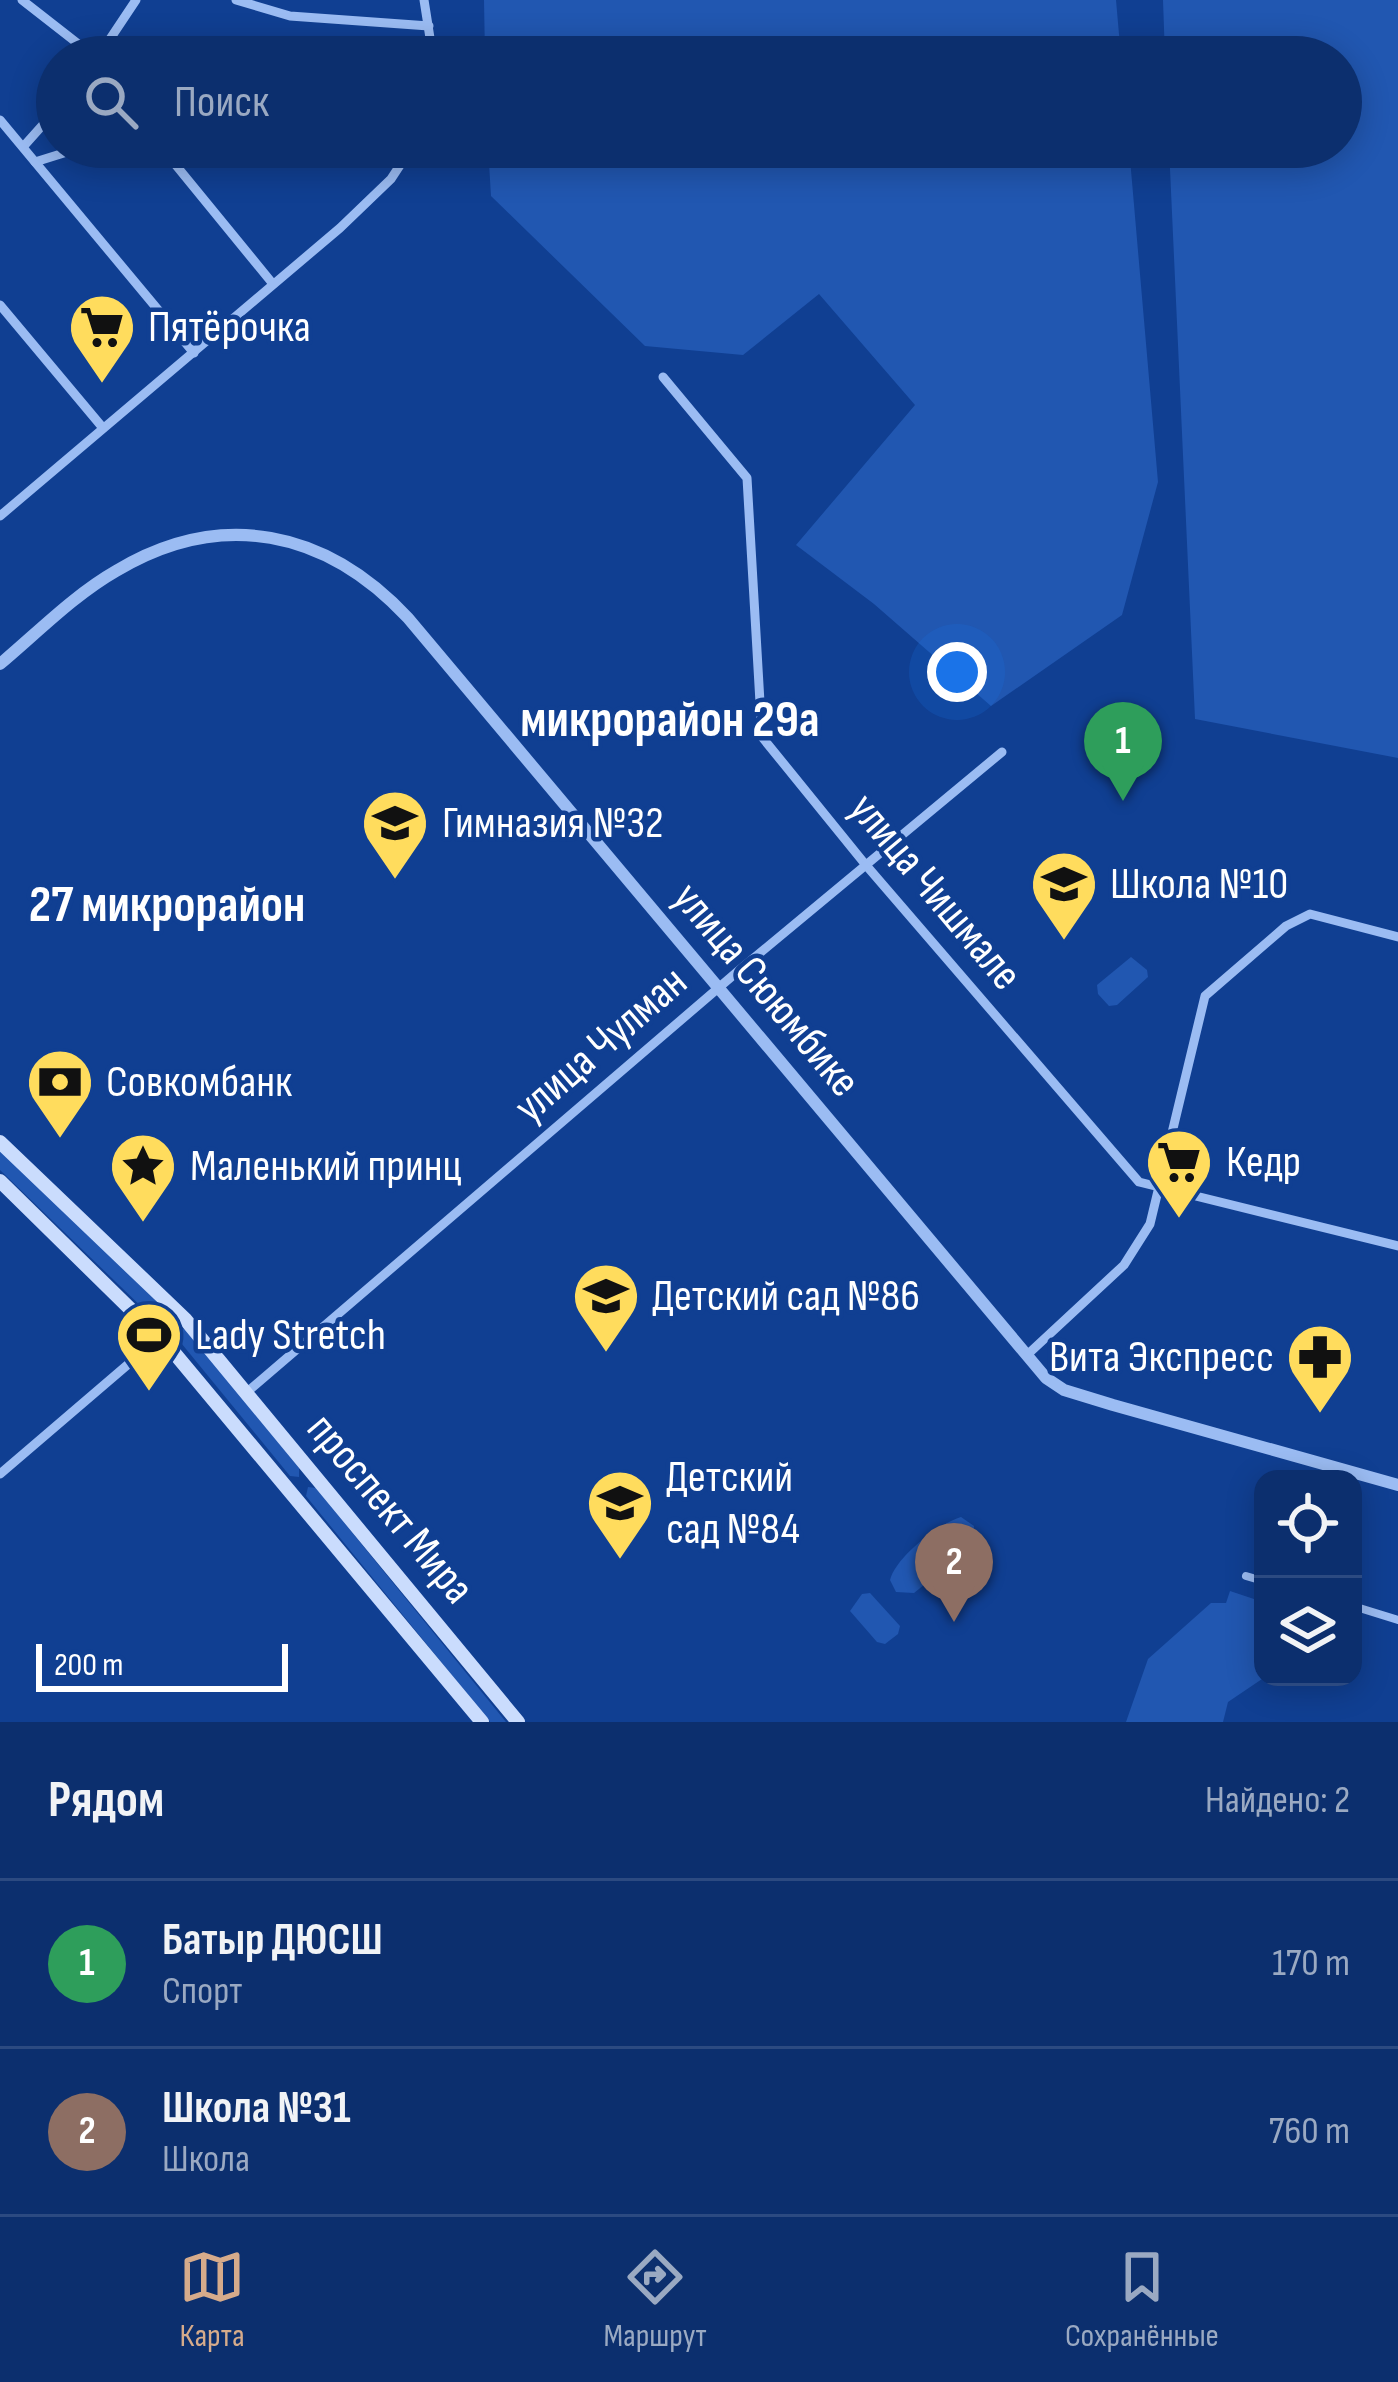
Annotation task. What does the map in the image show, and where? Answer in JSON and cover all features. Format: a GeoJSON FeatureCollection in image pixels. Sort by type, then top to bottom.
{"type":"FeatureCollection","features":[{"type":"Feature","properties":{"kind":"main road","name":"проспект Мира"},"geometry":{"type":"LineString","coordinates":[[0,1142],[185,1319],[518,1722]]}},
{"type":"Feature","properties":{"kind":"main road","name":"проспект Мира"},"geometry":{"type":"LineString","coordinates":[[0,1181],[160,1337],[482,1722]]}},
{"type":"Feature","properties":{"kind":"main road"},"geometry":{"type":"LineString","coordinates":[[160,1337],[168,1317],[185,1319]]}},
{"type":"Feature","properties":{"kind":"main road"},"geometry":{"type":"LineString","coordinates":[[285,1484],[302,1485],[309,1477],[309,1466]]}},
{"type":"Feature","properties":{"kind":"street"},"geometry":{"type":"LineString","coordinates":[[22,0],[69,36]]}},
{"type":"Feature","properties":{"kind":"street"},"geometry":{"type":"LineString","coordinates":[[111,36],[136,0]]}},
{"type":"Feature","properties":{"kind":"street"},"geometry":{"type":"LineString","coordinates":[[236,0],[290,16],[429,26]]}},
{"type":"Feature","properties":{"kind":"street"},"geometry":{"type":"LineString","coordinates":[[424,0],[430,36]]}},
{"type":"Feature","properties":{"kind":"street"},"geometry":{"type":"LineString","coordinates":[[0,120],[35,162]]}},
{"type":"Feature","properties":{"kind":"street"},"geometry":{"type":"LineString","coordinates":[[23,147],[36,132]]}},
{"type":"Feature","properties":{"kind":"street"},"geometry":{"type":"LineString","coordinates":[[40,168],[194,353]]}},
{"type":"Feature","properties":{"kind":"street"},"geometry":{"type":"LineString","coordinates":[[178,168],[273,284]]}},
{"type":"Feature","properties":{"kind":"street"},"geometry":{"type":"LineString","coordinates":[[0,516],[368,203],[397,168]]}},
{"type":"Feature","properties":{"kind":"street"},"geometry":{"type":"LineString","coordinates":[[0,305],[103,428]]}},
{"type":"Feature","properties":{"kind":"street","name":"улица Чишмале"},"geometry":{"type":"LineString","coordinates":[[663,376],[747,478],[762,737],[866,864],[1138,1182],[1398,1246]]}},
{"type":"Feature","properties":{"kind":"street","name":"улица Сююмбике"},"geometry":{"type":"LineString","coordinates":[[0,664],[110,574],[167,545],[202,536],[240,534],[318,550],[350,568],[408,618],[1046,1378],[1064,1390],[1397,1482]]}},
{"type":"Feature","properties":{"kind":"street","name":"улица Чулман"},"geometry":{"type":"LineString","coordinates":[[246,1393],[1003,752]]}},
{"type":"Feature","properties":{"kind":"street"},"geometry":{"type":"LineString","coordinates":[[1027,1355],[1124,1265],[1150,1224],[1205,996],[1286,926],[1310,914],[1398,937]]}},
{"type":"Feature","properties":{"kind":"street"},"geometry":{"type":"LineString","coordinates":[[0,1474],[160,1337]]}},
{"type":"Feature","properties":{"kind":"street"},"geometry":{"type":"LineString","coordinates":[[1246,1576],[1254,1578]]}},
{"type":"Feature","properties":{"kind":"street"},"geometry":{"type":"LineString","coordinates":[[1362,1609],[1398,1619]]}},
{"type":"Feature","properties":{"kind":"shaded area"},"geometry":{"type":"Polygon","coordinates":[[[484,0],[1116,0],[1119,36],[485,36],[484,0]]]}},
{"type":"Feature","properties":{"kind":"shaded area"},"geometry":{"type":"Polygon","coordinates":[[[1163,0],[1398,0],[1398,758],[1195,719],[1170,168],[1362,168],[1362,36],[1164,36],[1163,0]]]}},
{"type":"Feature","properties":{"kind":"shaded area"},"geometry":{"type":"Polygon","coordinates":[[[489,168],[1131,168],[1158,482],[1122,615],[991,706],[874,604],[796,545],[915,405],[819,294],[743,355],[645,346],[491,196],[489,168]]]}},
{"type":"Feature","properties":{"kind":"shaded area"},"geometry":{"type":"Polygon","coordinates":[[[1131,957],[1147,970],[1148,977],[1117,1005],[1109,1006],[1097,985],[1131,957]]]}},
{"type":"Feature","properties":{"kind":"shaded area"},"geometry":{"type":"Polygon","coordinates":[[[0,1145],[159,1304],[160,1314],[149,1314],[0,1170],[0,1145]]]}},
{"type":"Feature","properties":{"kind":"shaded area"},"geometry":{"type":"Polygon","coordinates":[[[180,1328],[187,1330],[299,1468],[299,1477],[290,1476],[177,1338],[180,1328]]]}},
{"type":"Feature","properties":{"kind":"shaded area"},"geometry":{"type":"Polygon","coordinates":[[[308,1487],[316,1488],[506,1722],[490,1722],[306,1496],[308,1487]]]}},
{"type":"Feature","properties":{"kind":"shaded area"},"geometry":{"type":"Polygon","coordinates":[[[961,1517],[974,1526],[973,1545],[914,1593],[896,1592],[890,1580],[900,1562],[930,1534],[961,1517]]]}},
{"type":"Feature","properties":{"kind":"shaded area"},"geometry":{"type":"Polygon","coordinates":[[[1230,1591],[1254,1599],[1254,1684],[1228,1702],[1223,1722],[1126,1722],[1148,1659],[1211,1603],[1226,1603],[1230,1591]]]}},
{"type":"Feature","properties":{"kind":"shaded area"},"geometry":{"type":"Polygon","coordinates":[[[870,1593],[900,1626],[885,1644],[877,1642],[850,1611],[862,1594],[870,1593]]]}},
{"type":"Feature","properties":{"kind":"place","name":"Пятёрочка"},"geometry":{"type":"Point","coordinates":[102,386]}},
{"type":"Feature","properties":{"kind":"place","name":"Батыр ДЮСШ"},"geometry":{"type":"Point","coordinates":[1123,801]}},
{"type":"Feature","properties":{"kind":"place","name":"Гимназия №32"},"geometry":{"type":"Point","coordinates":[395,882]}},
{"type":"Feature","properties":{"kind":"place","name":"Школа №10"},"geometry":{"type":"Point","coordinates":[1064,943]}},
{"type":"Feature","properties":{"kind":"place","name":"Совкомбанк"},"geometry":{"type":"Point","coordinates":[60,1141]}},
{"type":"Feature","properties":{"kind":"place","name":"Кедр"},"geometry":{"type":"Point","coordinates":[1179,1221]}},
{"type":"Feature","properties":{"kind":"place","name":"Маленький принц"},"geometry":{"type":"Point","coordinates":[143,1225]}},
{"type":"Feature","properties":{"kind":"place","name":"Детский сад №86"},"geometry":{"type":"Point","coordinates":[606,1355]}},
{"type":"Feature","properties":{"kind":"place","name":"Lady Stretch"},"geometry":{"type":"Point","coordinates":[149,1394]}},
{"type":"Feature","properties":{"kind":"place","name":"Вита Экспресс"},"geometry":{"type":"Point","coordinates":[1320,1416]}},
{"type":"Feature","properties":{"kind":"place","name":"Детский сад №84"},"geometry":{"type":"Point","coordinates":[620,1562]}},
{"type":"Feature","properties":{"kind":"place","name":"Школа №31"},"geometry":{"type":"Point","coordinates":[954,1622]}},
{"type":"Feature","properties":{"kind":"district","name":"микрорайон 29а"},"geometry":{"type":"Point","coordinates":[670,720]}},
{"type":"Feature","properties":{"kind":"district","name":"27 микрорайон"},"geometry":{"type":"Point","coordinates":[167,905]}}]}
